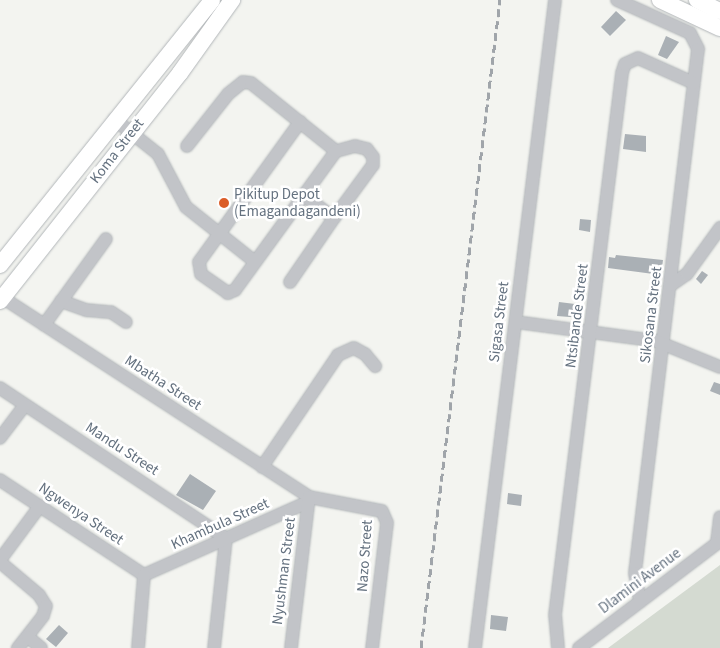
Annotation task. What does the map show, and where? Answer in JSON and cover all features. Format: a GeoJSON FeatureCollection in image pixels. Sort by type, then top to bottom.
{"type":"FeatureCollection","features":[{"type":"Feature","properties":{"kind":"main road","name":"Koma Street"},"geometry":{"type":"LineString","coordinates":[[0,265],[114,119],[212,0]]}},
{"type":"Feature","properties":{"kind":"main road","name":"Koma Street"},"geometry":{"type":"LineString","coordinates":[[1,298],[132,133],[232,0]]}},
{"type":"Feature","properties":{"kind":"main road"},"geometry":{"type":"LineString","coordinates":[[660,0],[720,28]]}},
{"type":"Feature","properties":{"kind":"main road"},"geometry":{"type":"LineString","coordinates":[[697,0],[720,11]]}},
{"type":"Feature","properties":{"kind":"street","name":"Sigasa Street"},"geometry":{"type":"LineString","coordinates":[[475,648],[555,0]]}},
{"type":"Feature","properties":{"kind":"street","name":"Sikosana Street"},"geometry":{"type":"LineString","coordinates":[[617,0],[690,33],[698,49],[635,573],[640,602]]}},
{"type":"Feature","properties":{"kind":"street","name":"Ntsibande Street"},"geometry":{"type":"LineString","coordinates":[[558,648],[555,614],[592,332],[623,69],[631,60],[645,59],[694,83]]}},
{"type":"Feature","properties":{"kind":"street"},"geometry":{"type":"LineString","coordinates":[[188,146],[228,94],[243,82],[251,83],[336,151]]}},
{"type":"Feature","properties":{"kind":"street"},"geometry":{"type":"LineString","coordinates":[[114,119],[158,154],[186,207],[254,261]]}},
{"type":"Feature","properties":{"kind":"street"},"geometry":{"type":"LineString","coordinates":[[290,282],[334,218],[374,165],[373,157],[367,149],[355,146],[336,151],[254,261],[235,290],[222,291],[198,268],[218,233],[300,122]]}},
{"type":"Feature","properties":{"kind":"street"},"geometry":{"type":"LineString","coordinates":[[303,195],[334,218]]}},
{"type":"Feature","properties":{"kind":"street"},"geometry":{"type":"LineString","coordinates":[[671,285],[687,274],[720,228]]}},
{"type":"Feature","properties":{"kind":"street"},"geometry":{"type":"LineString","coordinates":[[44,324],[106,239]]}},
{"type":"Feature","properties":{"kind":"street","name":"Mbatha Street"},"geometry":{"type":"LineString","coordinates":[[1,298],[44,324],[309,500]]}},
{"type":"Feature","properties":{"kind":"street"},"geometry":{"type":"LineString","coordinates":[[61,301],[86,310],[111,312],[126,322]]}},
{"type":"Feature","properties":{"kind":"street"},"geometry":{"type":"LineString","coordinates":[[516,322],[664,342],[718,363]]}},
{"type":"Feature","properties":{"kind":"street"},"geometry":{"type":"LineString","coordinates":[[262,467],[338,355],[354,348],[365,354],[375,366]]}},
{"type":"Feature","properties":{"kind":"street","name":"Mandu Street"},"geometry":{"type":"LineString","coordinates":[[0,388],[24,406],[226,538]]}},
{"type":"Feature","properties":{"kind":"street"},"geometry":{"type":"LineString","coordinates":[[0,438],[24,406]]}},
{"type":"Feature","properties":{"kind":"street","name":"Ngwenya Street"},"geometry":{"type":"LineString","coordinates":[[0,480],[144,575]]}},
{"type":"Feature","properties":{"kind":"street","name":"Khambula Street"},"geometry":{"type":"LineString","coordinates":[[144,575],[309,500]]}},
{"type":"Feature","properties":{"kind":"street","name":"Nyushman Street"},"geometry":{"type":"LineString","coordinates":[[291,648],[309,500]]}},
{"type":"Feature","properties":{"kind":"street","name":"Nazo Street"},"geometry":{"type":"LineString","coordinates":[[309,500],[379,509],[385,515],[386,523],[372,648]]}},
{"type":"Feature","properties":{"kind":"street"},"geometry":{"type":"LineString","coordinates":[[18,648],[43,616],[46,606],[39,595],[0,561],[40,506]]}},
{"type":"Feature","properties":{"kind":"street"},"geometry":{"type":"LineString","coordinates":[[719,541],[720,517]]}},
{"type":"Feature","properties":{"kind":"street"},"geometry":{"type":"LineString","coordinates":[[214,648],[226,538]]}},
{"type":"Feature","properties":{"kind":"street","name":"Dlamini Avenue"},"geometry":{"type":"LineString","coordinates":[[580,648],[719,541]]}},
{"type":"Feature","properties":{"kind":"street"},"geometry":{"type":"LineString","coordinates":[[138,648],[144,575]]}},
{"type":"Feature","properties":{"kind":"street"},"geometry":{"type":"LineString","coordinates":[[28,637],[41,648]]}},
{"type":"Feature","properties":{"kind":"shaded area"},"geometry":{"type":"Polygon","coordinates":[[[720,565],[720,648],[608,648],[720,565]]]}},
{"type":"Feature","properties":{"kind":"building"},"geometry":{"type":"Polygon","coordinates":[[[616,11],[626,20],[610,36],[601,27],[616,11]]]}},
{"type":"Feature","properties":{"kind":"building"},"geometry":{"type":"Polygon","coordinates":[[[666,36],[679,42],[667,59],[658,55],[666,36]]]}},
{"type":"Feature","properties":{"kind":"building"},"geometry":{"type":"Polygon","coordinates":[[[625,134],[646,136],[646,152],[623,149],[625,134]]]}},
{"type":"Feature","properties":{"kind":"building"},"geometry":{"type":"Polygon","coordinates":[[[580,219],[591,220],[590,232],[579,230],[580,219]]]}},
{"type":"Feature","properties":{"kind":"building"},"geometry":{"type":"Polygon","coordinates":[[[616,255],[663,260],[661,275],[608,268],[609,257],[615,258],[616,255]]]}},
{"type":"Feature","properties":{"kind":"building"},"geometry":{"type":"Polygon","coordinates":[[[702,271],[708,275],[701,284],[696,279],[702,271]]]}},
{"type":"Feature","properties":{"kind":"building"},"geometry":{"type":"Polygon","coordinates":[[[559,302],[583,305],[582,318],[557,316],[559,302]]]}},
{"type":"Feature","properties":{"kind":"building"},"geometry":{"type":"Polygon","coordinates":[[[714,382],[720,384],[720,395],[710,391],[714,382]]]}},
{"type":"Feature","properties":{"kind":"building"},"geometry":{"type":"Polygon","coordinates":[[[190,474],[216,491],[203,510],[176,495],[190,474]]]}},
{"type":"Feature","properties":{"kind":"building"},"geometry":{"type":"Polygon","coordinates":[[[508,493],[522,495],[521,506],[507,504],[508,493]]]}},
{"type":"Feature","properties":{"kind":"building"},"geometry":{"type":"Polygon","coordinates":[[[491,615],[508,617],[506,631],[490,629],[491,615]]]}},
{"type":"Feature","properties":{"kind":"building"},"geometry":{"type":"Polygon","coordinates":[[[59,625],[68,633],[56,647],[46,639],[59,625]]]}},
{"type":"Feature","properties":{"kind":"railway"},"geometry":{"type":"LineString","coordinates":[[421,648],[500,0]]}},
{"type":"Feature","properties":{"kind":"place","name":"Pikitup Depot (Emagandagandeni)"},"geometry":{"type":"Point","coordinates":[224,203]}}]}
